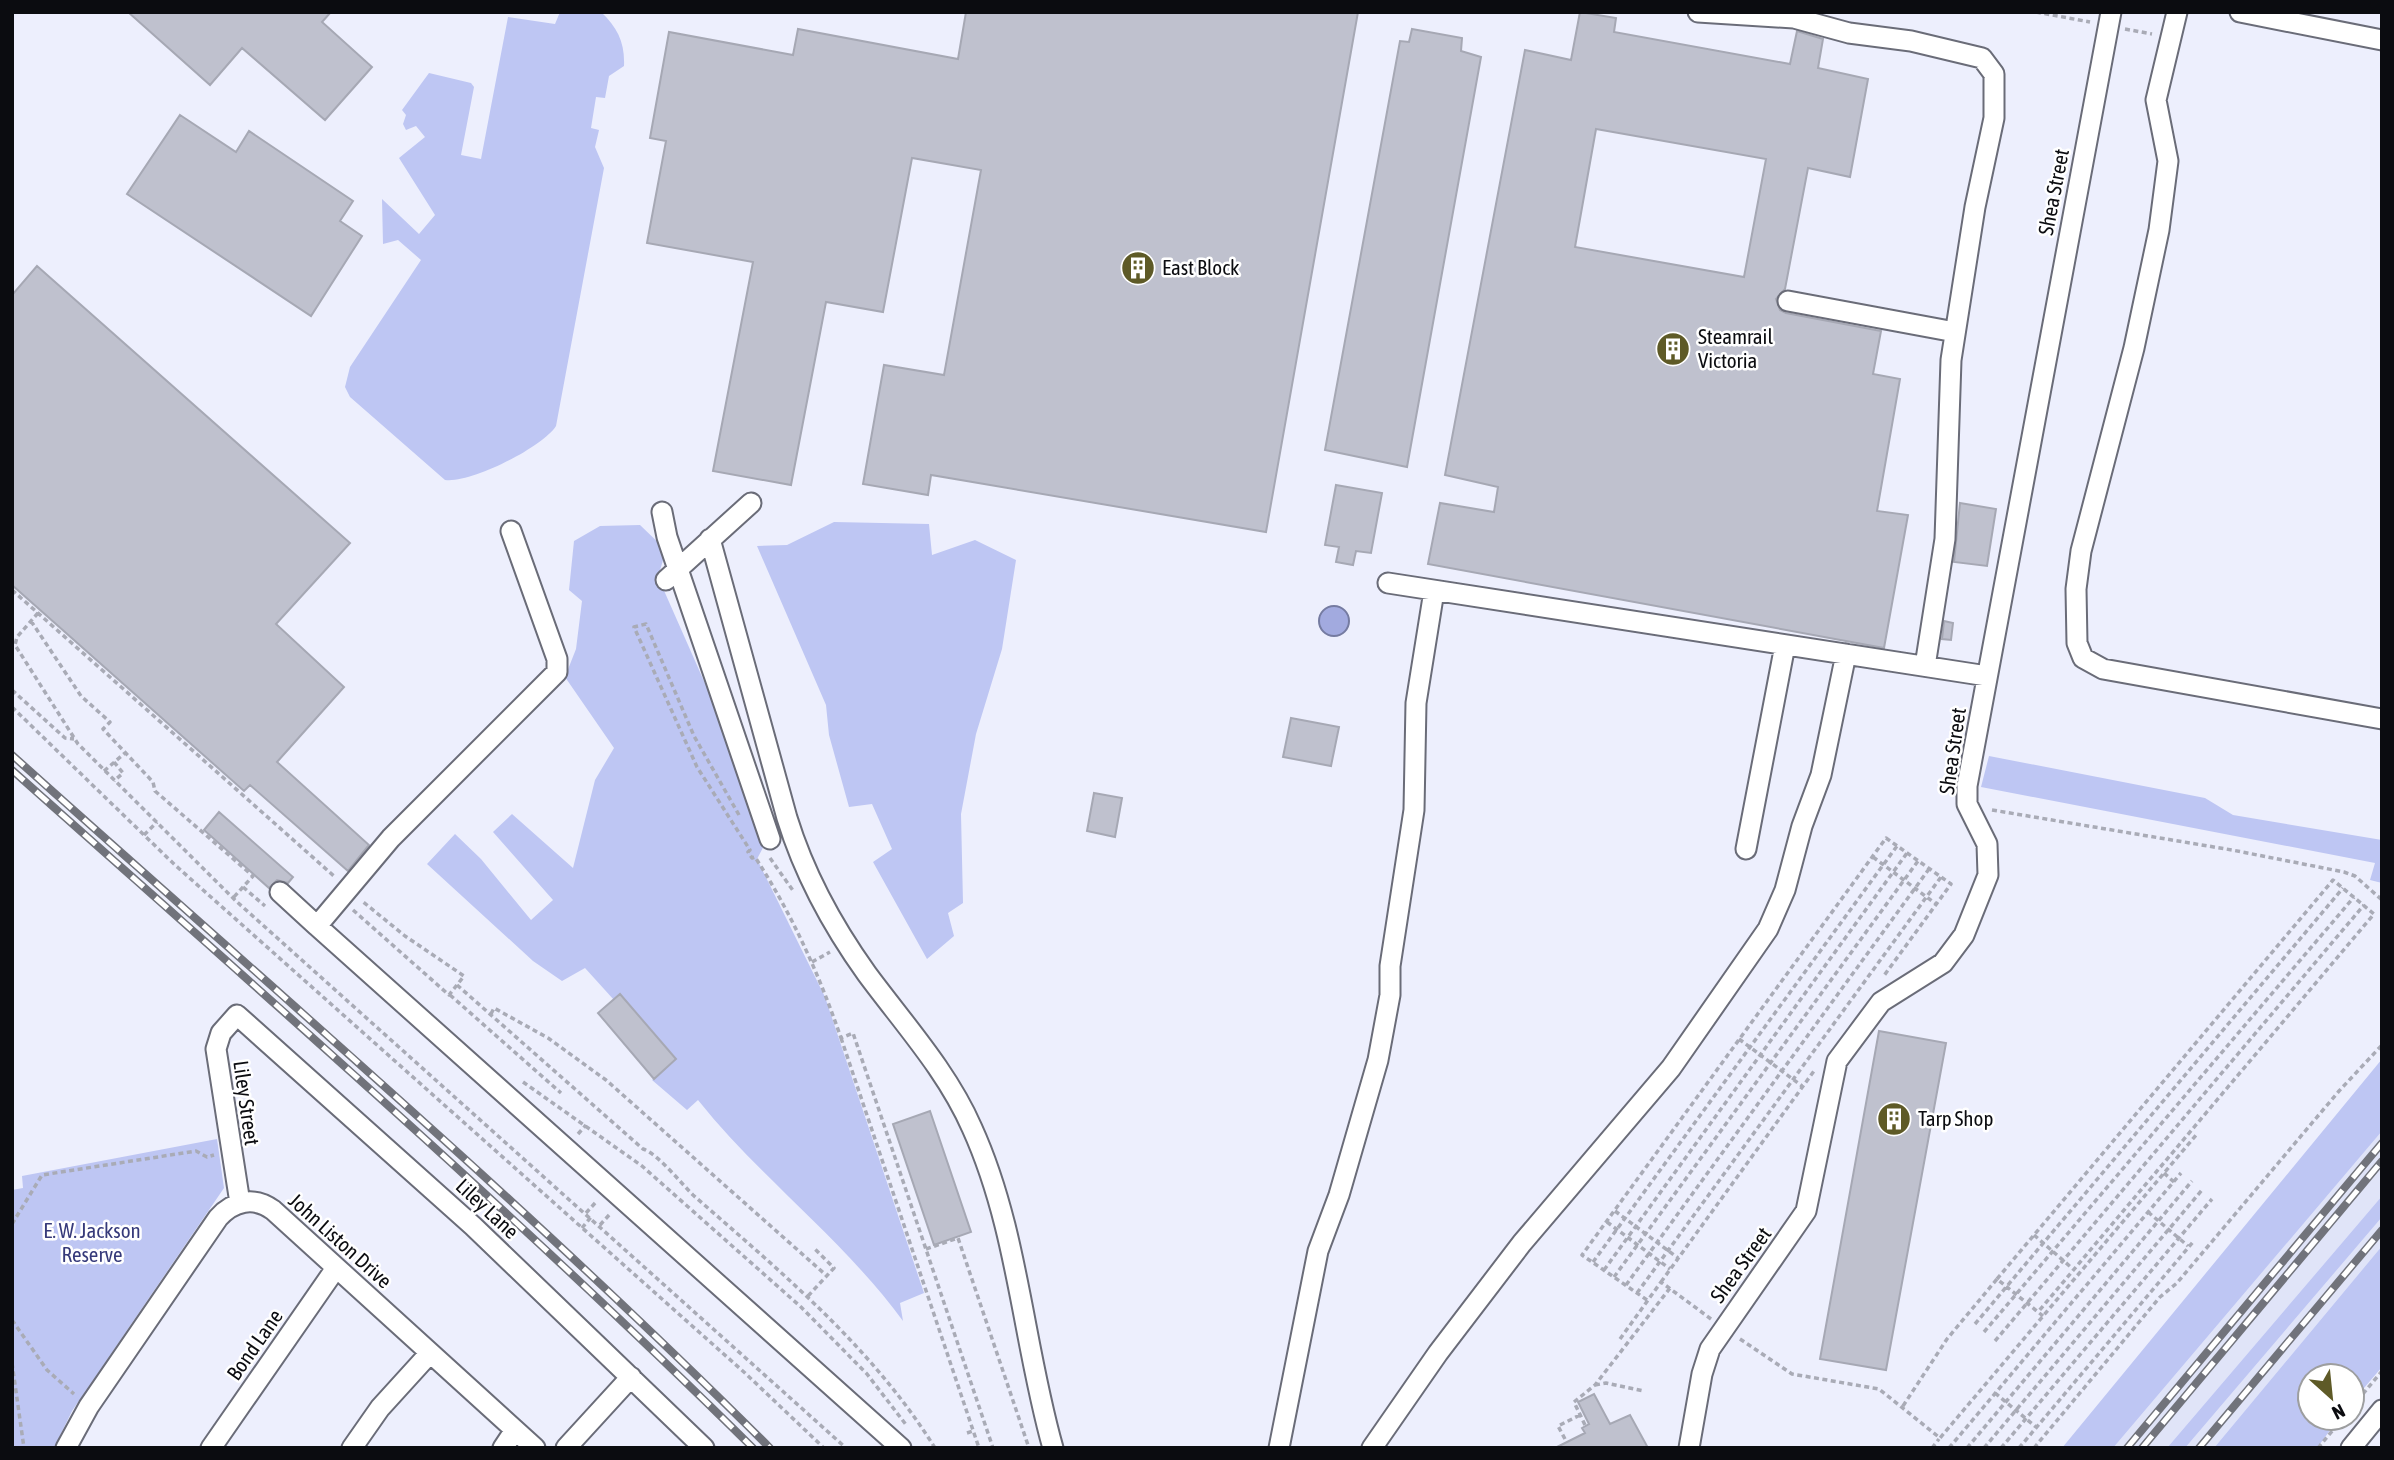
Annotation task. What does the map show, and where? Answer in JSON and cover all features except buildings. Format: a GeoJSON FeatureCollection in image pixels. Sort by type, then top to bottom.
{"type":"FeatureCollection","features":[{"type":"Feature","properties":{"kind":"street"},"geometry":{"type":"LineString","coordinates":[[1698,12],[1794,18],[1849,33],[1971,54],[1989,64],[1997,83],[1994,118],[1975,207],[1955,332],[1950,384],[1945,539],[1924,666]]}},
{"type":"Feature","properties":{"kind":"street","name":"Shea Street"},"geometry":{"type":"LineString","coordinates":[[1689,1448],[1706,1358],[1806,1211],[1837,1061],[1881,1002],[1943,963],[1964,935],[1988,875],[1987,844],[1966,797],[2111,12]]}},
{"type":"Feature","properties":{"kind":"street"},"geometry":{"type":"LineString","coordinates":[[2178,12],[2156,100],[2168,161],[2159,230],[2134,348],[2081,551],[2076,589],[2077,643],[2083,658],[2103,669],[2382,719]]}},
{"type":"Feature","properties":{"kind":"street"},"geometry":{"type":"LineString","coordinates":[[2240,12],[2382,40]]}},
{"type":"Feature","properties":{"kind":"street"},"geometry":{"type":"LineString","coordinates":[[1788,301],[1955,332]]}},
{"type":"Feature","properties":{"kind":"street"},"geometry":{"type":"LineString","coordinates":[[672,574],[751,503]]}},
{"type":"Feature","properties":{"kind":"street"},"geometry":{"type":"LineString","coordinates":[[662,512],[672,574],[767,844]]}},
{"type":"Feature","properties":{"kind":"street"},"geometry":{"type":"LineString","coordinates":[[317,926],[391,838],[557,672],[557,659],[511,531]]}},
{"type":"Feature","properties":{"kind":"street"},"geometry":{"type":"LineString","coordinates":[[710,539],[787,818],[802,860],[866,973],[944,1077],[981,1151],[1008,1242],[1054,1448]]}},
{"type":"Feature","properties":{"kind":"street"},"geometry":{"type":"LineString","coordinates":[[1388,583],[1987,676]]}},
{"type":"Feature","properties":{"kind":"street"},"geometry":{"type":"LineString","coordinates":[[1279,1448],[1318,1251],[1339,1195],[1378,1060],[1390,995],[1390,965],[1414,810],[1416,703],[1434,591]]}},
{"type":"Feature","properties":{"kind":"street"},"geometry":{"type":"LineString","coordinates":[[1746,849],[1785,645]]}},
{"type":"Feature","properties":{"kind":"street"},"geometry":{"type":"LineString","coordinates":[[1372,1448],[1422,1376],[1522,1243],[1671,1068],[1768,929],[1785,891],[1802,826],[1821,775],[1846,654]]}},
{"type":"Feature","properties":{"kind":"street"},"geometry":{"type":"LineString","coordinates":[[280,892],[906,1437]]}},
{"type":"Feature","properties":{"kind":"street","name":"Liley Street"},"geometry":{"type":"LineString","coordinates":[[237,1015],[220,1033],[216,1049],[240,1203]]}},
{"type":"Feature","properties":{"kind":"street","name":"Liley Lane"},"geometry":{"type":"LineString","coordinates":[[237,1015],[473,1226],[704,1448]]}},
{"type":"Feature","properties":{"kind":"street","name":"John Liston Drive"},"geometry":{"type":"LineString","coordinates":[[240,1203],[257,1202],[270,1208],[535,1448]]}},
{"type":"Feature","properties":{"kind":"street"},"geometry":{"type":"LineString","coordinates":[[66,1448],[89,1406],[218,1219],[240,1203]]}},
{"type":"Feature","properties":{"kind":"street","name":"Bond Lane"},"geometry":{"type":"LineString","coordinates":[[211,1448],[337,1268]]}},
{"type":"Feature","properties":{"kind":"street"},"geometry":{"type":"LineString","coordinates":[[352,1448],[380,1408],[430,1353]]}},
{"type":"Feature","properties":{"kind":"street"},"geometry":{"type":"LineString","coordinates":[[566,1448],[631,1377]]}},
{"type":"Feature","properties":{"kind":"street"},"geometry":{"type":"LineString","coordinates":[[2358,1446],[2382,1410]]}},
{"type":"Feature","properties":{"kind":"street"},"geometry":{"type":"LineString","coordinates":[[503,1448],[515,1430]]}},
{"type":"Feature","properties":{"kind":"path"},"geometry":{"type":"LineString","coordinates":[[12,590],[345,894],[449,995],[561,1093]]}},
{"type":"Feature","properties":{"kind":"path"},"geometry":{"type":"LineString","coordinates":[[38,613],[17,637],[15,645],[74,739],[104,771],[233,898],[846,1448]]}},
{"type":"Feature","properties":{"kind":"path"},"geometry":{"type":"LineString","coordinates":[[31,621],[81,696],[110,722],[103,729],[149,778],[155,791],[253,876],[233,898]]}},
{"type":"Feature","properties":{"kind":"path"},"geometry":{"type":"LineString","coordinates":[[743,821],[694,736],[646,624],[634,627],[697,767],[750,850],[748,852],[752,858],[755,856],[769,879],[812,962],[841,1038],[979,1448]]}},
{"type":"Feature","properties":{"kind":"path"},"geometry":{"type":"LineString","coordinates":[[12,690],[65,738],[74,739]]}},
{"type":"Feature","properties":{"kind":"path"},"geometry":{"type":"LineString","coordinates":[[12,707],[144,835],[582,1227],[824,1448]]}},
{"type":"Feature","properties":{"kind":"path"},"geometry":{"type":"LineString","coordinates":[[104,771],[125,753]]}},
{"type":"Feature","properties":{"kind":"path"},"geometry":{"type":"LineString","coordinates":[[114,762],[123,774],[114,781]]}},
{"type":"Feature","properties":{"kind":"path"},"geometry":{"type":"LineString","coordinates":[[1966,797],[1983,809],[2232,850],[2344,872],[2355,876],[2382,900]]}},
{"type":"Feature","properties":{"kind":"path"},"geometry":{"type":"LineString","coordinates":[[144,835],[157,822]]}},
{"type":"Feature","properties":{"kind":"path"},"geometry":{"type":"LineString","coordinates":[[1647,1300],[1582,1255],[1886,838],[1951,884],[1881,979]]}},
{"type":"Feature","properties":{"kind":"path"},"geometry":{"type":"LineString","coordinates":[[767,844],[799,898]]}},
{"type":"Feature","properties":{"kind":"path"},"geometry":{"type":"LineString","coordinates":[[1593,1262],[1897,846]]}},
{"type":"Feature","properties":{"kind":"path"},"geometry":{"type":"LineString","coordinates":[[1604,1270],[1908,853]]}},
{"type":"Feature","properties":{"kind":"path"},"geometry":{"type":"LineString","coordinates":[[1873,857],[1936,904]]}},
{"type":"Feature","properties":{"kind":"path"},"geometry":{"type":"LineString","coordinates":[[1614,1277],[1918,861]]}},
{"type":"Feature","properties":{"kind":"path"},"geometry":{"type":"LineString","coordinates":[[1626,1285],[1929,869]]}},
{"type":"Feature","properties":{"kind":"path"},"geometry":{"type":"LineString","coordinates":[[1637,1293],[1941,877]]}},
{"type":"Feature","properties":{"kind":"path"},"geometry":{"type":"LineString","coordinates":[[1903,1406],[1947,1339],[2333,880],[2374,914],[2038,1312]]}},
{"type":"Feature","properties":{"kind":"path"},"geometry":{"type":"LineString","coordinates":[[1975,1324],[2343,888]]}},
{"type":"Feature","properties":{"kind":"path"},"geometry":{"type":"LineString","coordinates":[[345,894],[464,976],[449,995]]}},
{"type":"Feature","properties":{"kind":"path"},"geometry":{"type":"LineString","coordinates":[[1984,1332],[2354,897]]}},
{"type":"Feature","properties":{"kind":"path"},"geometry":{"type":"LineString","coordinates":[[1995,1341],[2364,905]]}},
{"type":"Feature","properties":{"kind":"path"},"geometry":{"type":"LineString","coordinates":[[812,962],[834,949]]}},
{"type":"Feature","properties":{"kind":"path"},"geometry":{"type":"LineString","coordinates":[[457,985],[643,1149],[651,1152],[681,1183],[808,1296],[894,1385],[935,1448]]}},
{"type":"Feature","properties":{"kind":"path"},"geometry":{"type":"LineString","coordinates":[[490,1014],[495,1006],[548,1038],[606,1080],[827,1276]]}},
{"type":"Feature","properties":{"kind":"path"},"geometry":{"type":"LineString","coordinates":[[841,1038],[853,1034],[993,1448]]}},
{"type":"Feature","properties":{"kind":"path"},"geometry":{"type":"LineString","coordinates":[[1739,1039],[1803,1086]]}},
{"type":"Feature","properties":{"kind":"path"},"geometry":{"type":"LineString","coordinates":[[2034,1448],[2160,1297],[2178,1283],[2339,1091],[2382,1045]]}},
{"type":"Feature","properties":{"kind":"path"},"geometry":{"type":"LineString","coordinates":[[1620,1339],[1818,1065]]}},
{"type":"Feature","properties":{"kind":"path"},"geometry":{"type":"LineString","coordinates":[[520,1080],[642,1166],[801,1307],[867,1374],[906,1437]]}},
{"type":"Feature","properties":{"kind":"path"},"geometry":{"type":"LineString","coordinates":[[519,1086],[528,1094]]}},
{"type":"Feature","properties":{"kind":"path"},"geometry":{"type":"LineString","coordinates":[[569,1130],[576,1136],[586,1125]]}},
{"type":"Feature","properties":{"kind":"path"},"geometry":{"type":"LineString","coordinates":[[1932,1448],[2197,1134]]}},
{"type":"Feature","properties":{"kind":"path"},"geometry":{"type":"LineString","coordinates":[[12,1224],[42,1175],[196,1151],[207,1157],[230,1152]]}},
{"type":"Feature","properties":{"kind":"path"},"geometry":{"type":"LineString","coordinates":[[2164,1173],[2174,1181]]}},
{"type":"Feature","properties":{"kind":"path"},"geometry":{"type":"LineString","coordinates":[[1949,1448],[2181,1173]]}},
{"type":"Feature","properties":{"kind":"path"},"geometry":{"type":"LineString","coordinates":[[1966,1448],[2192,1181]]}},
{"type":"Feature","properties":{"kind":"path"},"geometry":{"type":"LineString","coordinates":[[1984,1448],[2202,1190]]}},
{"type":"Feature","properties":{"kind":"path"},"geometry":{"type":"LineString","coordinates":[[2144,1196],[2154,1204]]}},
{"type":"Feature","properties":{"kind":"path"},"geometry":{"type":"LineString","coordinates":[[2001,1448],[2212,1199]]}},
{"type":"Feature","properties":{"kind":"path"},"geometry":{"type":"LineString","coordinates":[[1615,1210],[1678,1258]]}},
{"type":"Feature","properties":{"kind":"path"},"geometry":{"type":"LineString","coordinates":[[2148,1212],[2189,1246]]}},
{"type":"Feature","properties":{"kind":"path"},"geometry":{"type":"LineString","coordinates":[[582,1227],[591,1217]]}},
{"type":"Feature","properties":{"kind":"path"},"geometry":{"type":"LineString","coordinates":[[1606,1222],[1670,1269]]}},
{"type":"Feature","properties":{"kind":"path"},"geometry":{"type":"LineString","coordinates":[[2034,1235],[2073,1269]]}},
{"type":"Feature","properties":{"kind":"path"},"geometry":{"type":"LineString","coordinates":[[926,1250],[958,1238],[1029,1448]]}},
{"type":"Feature","properties":{"kind":"path"},"geometry":{"type":"LineString","coordinates":[[2019,1448],[2193,1242]]}},
{"type":"Feature","properties":{"kind":"path"},"geometry":{"type":"LineString","coordinates":[[808,1296],[834,1268],[815,1250]]}},
{"type":"Feature","properties":{"kind":"path"},"geometry":{"type":"LineString","coordinates":[[1997,1279],[2043,1316]]}},
{"type":"Feature","properties":{"kind":"path"},"geometry":{"type":"LineString","coordinates":[[1661,1282],[1724,1329],[1792,1374],[1879,1389],[1940,1438]]}},
{"type":"Feature","properties":{"kind":"path"},"geometry":{"type":"LineString","coordinates":[[1586,1425],[1574,1402],[1595,1385],[1670,1288]]}},
{"type":"Feature","properties":{"kind":"path"},"geometry":{"type":"LineString","coordinates":[[12,1320],[47,1370],[89,1406]]}},
{"type":"Feature","properties":{"kind":"path"},"geometry":{"type":"LineString","coordinates":[[2010,1355],[2020,1363]]}},
{"type":"Feature","properties":{"kind":"path"},"geometry":{"type":"LineString","coordinates":[[12,1363],[23,1448]]}},
{"type":"Feature","properties":{"kind":"path"},"geometry":{"type":"LineString","coordinates":[[2366,1390],[2382,1371]]}},
{"type":"Feature","properties":{"kind":"path"},"geometry":{"type":"LineString","coordinates":[[1595,1385],[1606,1383],[1644,1391]]}},
{"type":"Feature","properties":{"kind":"path"},"geometry":{"type":"LineString","coordinates":[[1995,1393],[2036,1427]]}},
{"type":"Feature","properties":{"kind":"path"},"geometry":{"type":"LineString","coordinates":[[1565,1439],[1558,1426],[1580,1415]]}},
{"type":"Feature","properties":{"kind":"path"},"geometry":{"type":"LineString","coordinates":[[892,1417],[906,1437]]}},
{"type":"Feature","properties":{"kind":"path"},"geometry":{"type":"LineString","coordinates":[[967,1433],[974,1431]]}},
{"type":"Feature","properties":{"kind":"path"},"geometry":{"type":"LineString","coordinates":[[2318,1448],[2331,1432]]}},
{"type":"Feature","properties":{"kind":"path"},"geometry":{"type":"LineString","coordinates":[[969,1440],[975,1437]]}},
{"type":"Feature","properties":{"kind":"shaded area"},"geometry":{"type":"Polygon","coordinates":[[[1334,606],[1345,610],[1349,621],[1345,632],[1334,636],[1323,632],[1319,621],[1323,610],[1334,606]]]}},
{"type":"Feature","properties":{"kind":"shaded area"},"geometry":{"type":"Polygon","coordinates":[[[2382,1131],[2382,1196],[2167,1448],[2113,1448],[2382,1131]]]}},
{"type":"Feature","properties":{"kind":"shaded area"},"geometry":{"type":"Polygon","coordinates":[[[2382,1217],[2382,1246],[2214,1448],[2185,1448],[2382,1217]]]}},
{"type":"Feature","properties":{"kind":"green space"},"geometry":{"type":"Polygon","coordinates":[[[560,12],[601,12],[619,36],[624,66],[609,76],[605,98],[596,97],[591,128],[599,130],[595,147],[604,168],[556,426],[537,444],[505,462],[471,476],[445,480],[350,397],[345,387],[350,367],[421,260],[398,240],[383,244],[382,199],[419,234],[435,215],[399,158],[425,137],[416,126],[406,130],[403,124],[406,115],[402,110],[429,73],[471,83],[474,87],[461,155],[481,159],[508,17],[555,24],[560,12]]]}},
{"type":"Feature","properties":{"kind":"green space"},"geometry":{"type":"Polygon","coordinates":[[[834,522],[929,524],[932,555],[975,540],[1016,560],[1002,649],[976,734],[961,814],[963,903],[948,913],[954,936],[927,959],[873,862],[892,849],[872,804],[849,807],[829,735],[826,705],[757,546],[787,545],[834,522]]]}},
{"type":"Feature","properties":{"kind":"green space"},"geometry":{"type":"Polygon","coordinates":[[[640,525],[666,550],[658,577],[726,731],[766,842],[757,859],[825,997],[924,1293],[900,1303],[903,1321],[855,1263],[748,1156],[698,1100],[687,1110],[652,1080],[676,1058],[620,994],[614,1000],[585,968],[562,981],[533,961],[427,864],[455,834],[481,859],[531,920],[553,900],[493,832],[512,814],[573,868],[595,780],[614,748],[565,677],[576,649],[582,601],[569,590],[574,541],[600,526],[640,525]]]}},
{"type":"Feature","properties":{"kind":"green space"},"geometry":{"type":"Polygon","coordinates":[[[1989,756],[2205,798],[2233,815],[2382,840],[2382,883],[2370,880],[2375,863],[1981,787],[1989,756]]]}},
{"type":"Feature","properties":{"kind":"green space"},"geometry":{"type":"Polygon","coordinates":[[[2382,1059],[2382,1131],[2113,1448],[2062,1448],[2382,1059]]]}},
{"type":"Feature","properties":{"kind":"green space","name":"E. W. Jackson Reserve"},"geometry":{"type":"Polygon","coordinates":[[[217,1139],[224,1188],[72,1411],[54,1448],[12,1448],[12,1190],[23,1188],[22,1176],[217,1139]]]}},
{"type":"Feature","properties":{"kind":"green space"},"geometry":{"type":"Polygon","coordinates":[[[2382,1196],[2382,1217],[2185,1448],[2167,1448],[2382,1196]]]}},
{"type":"Feature","properties":{"kind":"green space"},"geometry":{"type":"Polygon","coordinates":[[[2382,1246],[2382,1367],[2366,1386],[2366,1362],[2296,1362],[2296,1432],[2329,1432],[2317,1448],[2214,1448],[2382,1246]]]}},
{"type":"Feature","properties":{"kind":"railway"},"geometry":{"type":"LineString","coordinates":[[12,755],[491,1183],[770,1448]]}},
{"type":"Feature","properties":{"kind":"railway"},"geometry":{"type":"LineString","coordinates":[[12,770],[480,1189],[753,1448]]}},
{"type":"Feature","properties":{"kind":"railway"},"geometry":{"type":"LineString","coordinates":[[2127,1448],[2382,1143]]}},
{"type":"Feature","properties":{"kind":"railway"},"geometry":{"type":"LineString","coordinates":[[2142,1448],[2382,1161]]}},
{"type":"Feature","properties":{"kind":"railway"},"geometry":{"type":"LineString","coordinates":[[2199,1448],[2382,1230]]}},
{"type":"Feature","properties":{"kind":"place","name":"East Block"},"geometry":{"type":"Point","coordinates":[1138,268]}},
{"type":"Feature","properties":{"kind":"place","name":"Steamrail Victoria"},"geometry":{"type":"Point","coordinates":[1673,349]}},
{"type":"Feature","properties":{"kind":"place","name":"Tarp Shop"},"geometry":{"type":"Point","coordinates":[1894,1119]}}]}
